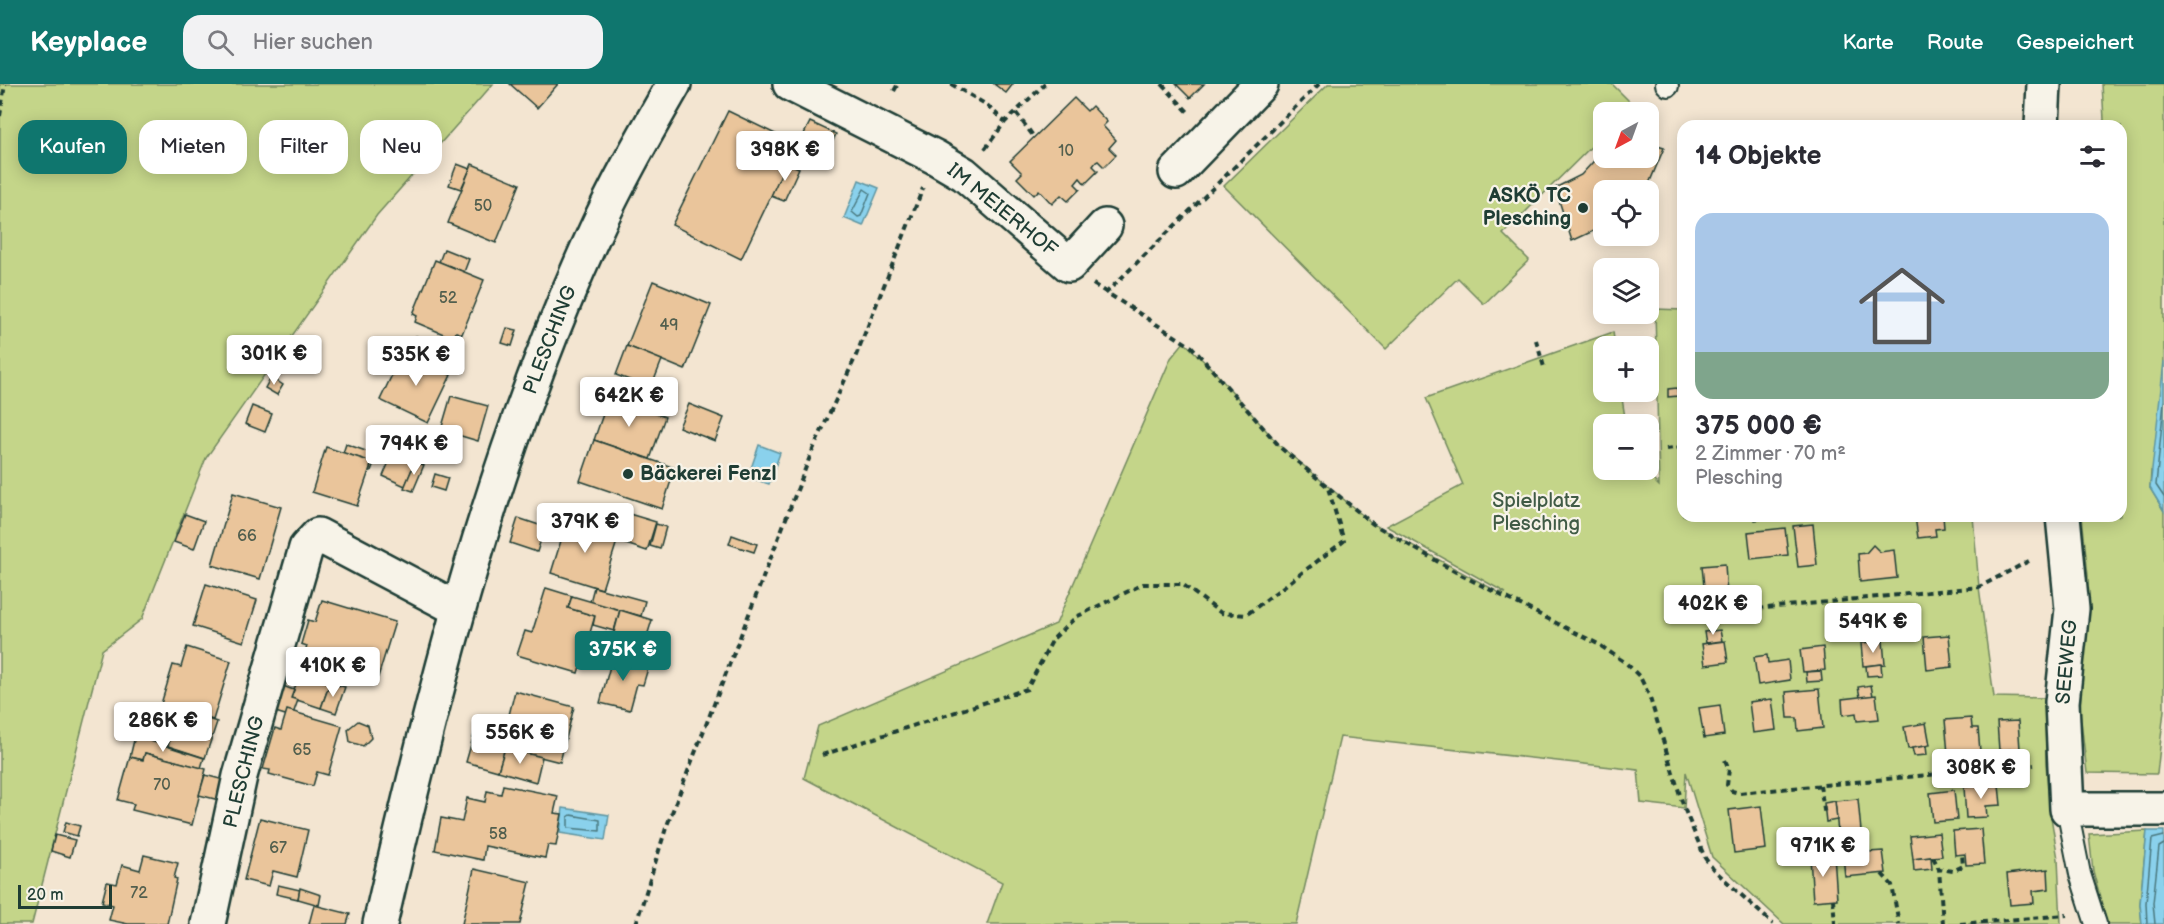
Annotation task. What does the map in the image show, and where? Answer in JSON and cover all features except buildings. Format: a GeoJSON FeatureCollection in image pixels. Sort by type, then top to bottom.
{"type":"FeatureCollection","features":[{"type":"Feature","properties":{"kind":"street","name":"PLESCHING"},"geometry":{"type":"LineString","coordinates":[[380,924],[417,764],[458,609],[502,468],[550,336],[618,183],[674,84]]}},
{"type":"Feature","properties":{"kind":"street","name":"IM MEIERHOF"},"geometry":{"type":"LineString","coordinates":[[790,84],[964,174],[1069,265],[1106,226]]}},
{"type":"Feature","properties":{"kind":"street"},"geometry":{"type":"LineString","coordinates":[[1176,172],[1261,84]]}},
{"type":"Feature","properties":{"kind":"street"},"geometry":{"type":"LineString","coordinates":[[2042,120],[2044,84]]}},
{"type":"Feature","properties":{"kind":"street","name":"SEEWEG"},"geometry":{"type":"LineString","coordinates":[[2064,522],[2072,609],[2062,702],[2067,809]]}},
{"type":"Feature","properties":{"kind":"street","name":"PLESCHING"},"geometry":{"type":"LineString","coordinates":[[208,924],[240,776],[306,548],[318,536],[458,609]]}},
{"type":"Feature","properties":{"kind":"street"},"geometry":{"type":"LineString","coordinates":[[2067,809],[2164,809]]}},
{"type":"Feature","properties":{"kind":"lane","name":"SEEWEG"},"geometry":{"type":"LineString","coordinates":[[2067,809],[2070,832],[2094,917]]}},
{"type":"Feature","properties":{"kind":"path"},"geometry":{"type":"LineString","coordinates":[[0,116],[5,84]]}},
{"type":"Feature","properties":{"kind":"path"},"geometry":{"type":"LineString","coordinates":[[894,91],[898,84]]}},
{"type":"Feature","properties":{"kind":"path"},"geometry":{"type":"LineString","coordinates":[[964,174],[1005,122],[1046,84]]}},
{"type":"Feature","properties":{"kind":"path"},"geometry":{"type":"LineString","coordinates":[[1162,84],[1210,135]]}},
{"type":"Feature","properties":{"kind":"path"},"geometry":{"type":"LineString","coordinates":[[1105,294],[1320,84]]}},
{"type":"Feature","properties":{"kind":"path"},"geometry":{"type":"LineString","coordinates":[[954,85],[987,105],[1005,122]]}},
{"type":"Feature","properties":{"kind":"path"},"geometry":{"type":"LineString","coordinates":[[1016,113],[1034,138]]}},
{"type":"Feature","properties":{"kind":"path"},"geometry":{"type":"LineString","coordinates":[[636,924],[666,828],[807,464],[855,358],[935,157]]}},
{"type":"Feature","properties":{"kind":"path"},"geometry":{"type":"LineString","coordinates":[[1069,265],[1105,294],[1192,347],[1282,449],[1373,524],[1461,575],[1598,645],[1626,663],[1640,677],[1649,696],[1681,797],[1705,858],[1713,869],[1773,924]]}},
{"type":"Feature","properties":{"kind":"path"},"geometry":{"type":"LineString","coordinates":[[1536,340],[1544,367]]}},
{"type":"Feature","properties":{"kind":"path"},"geometry":{"type":"LineString","coordinates":[[1666,449],[1677,448]]}},
{"type":"Feature","properties":{"kind":"path"},"geometry":{"type":"LineString","coordinates":[[822,755],[1027,689],[1053,639],[1076,617],[1143,585],[1182,584],[1221,613],[1246,615],[1344,541],[1328,488]]}},
{"type":"Feature","properties":{"kind":"path"},"geometry":{"type":"LineString","coordinates":[[1726,612],[1979,587],[2029,561]]}},
{"type":"Feature","properties":{"kind":"path"},"geometry":{"type":"LineString","coordinates":[[1725,760],[1729,769],[1727,785],[1732,791],[2065,762]]}},
{"type":"Feature","properties":{"kind":"path"},"geometry":{"type":"LineString","coordinates":[[1990,770],[1991,785]]}},
{"type":"Feature","properties":{"kind":"path"},"geometry":{"type":"LineString","coordinates":[[1820,785],[1825,816]]}},
{"type":"Feature","properties":{"kind":"path"},"geometry":{"type":"LineString","coordinates":[[1939,869],[1959,869],[1964,866],[1962,854]]}},
{"type":"Feature","properties":{"kind":"path"},"geometry":{"type":"LineString","coordinates":[[1933,857],[1939,869],[1943,924]]}},
{"type":"Feature","properties":{"kind":"path"},"geometry":{"type":"LineString","coordinates":[[1882,874],[1892,885],[1899,924]]}},
{"type":"Feature","properties":{"kind":"path"},"geometry":{"type":"LineString","coordinates":[[1833,899],[1835,924]]}},
{"type":"Feature","properties":{"kind":"path"},"geometry":{"type":"LineString","coordinates":[[1960,924],[2094,917]]}},
{"type":"Feature","properties":{"kind":"green space"},"geometry":{"type":"Polygon","coordinates":[[[0,84],[493,84],[442,142],[442,120],[360,120],[360,174],[413,174],[377,215],[206,458],[142,619],[102,650],[32,924],[0,924],[0,84]]]}},
{"type":"Feature","properties":{"kind":"green space"},"geometry":{"type":"Polygon","coordinates":[[[1328,84],[1612,84],[1630,102],[1593,102],[1593,145],[1503,234],[1529,260],[1484,304],[1458,278],[1386,349],[1224,186],[1328,84]]]}},
{"type":"Feature","properties":{"kind":"green space"},"geometry":{"type":"Polygon","coordinates":[[[2102,84],[2164,84],[2164,482],[2151,471],[2150,488],[2164,511],[2164,710],[2157,774],[2087,773],[2080,712],[2088,576],[2083,522],[2127,522],[2127,120],[2104,120],[2102,84]]]}},
{"type":"Feature","properties":{"kind":"green space","name":"Spielplatz Plesching"},"geometry":{"type":"Polygon","coordinates":[[[1659,309],[1677,310],[1677,522],[1974,522],[1979,587],[1994,697],[2045,698],[2046,764],[2050,811],[2058,859],[2061,924],[1784,924],[1712,857],[1686,772],[1684,808],[1641,803],[1638,770],[1340,737],[1296,924],[987,924],[1002,882],[804,778],[818,726],[1056,624],[1171,358],[1184,342],[1214,371],[1279,445],[1373,524],[1498,592],[1506,593],[1386,526],[1463,485],[1426,398],[1593,339],[1593,402],[1623,402],[1624,414],[1593,414],[1593,480],[1653,480],[1659,486],[1657,402],[1659,402],[1659,336],[1656,336],[1655,324],[1659,324],[1659,309]]]}},
{"type":"Feature","properties":{"kind":"green space"},"geometry":{"type":"Polygon","coordinates":[[[1613,332],[1614,336],[1602,336],[1613,332]]]}},
{"type":"Feature","properties":{"kind":"green space"},"geometry":{"type":"Polygon","coordinates":[[[2147,831],[2140,904],[2142,924],[2107,924],[2093,871],[2089,834],[2147,831]]]}},
{"type":"Feature","properties":{"kind":"water"},"geometry":{"type":"Polygon","coordinates":[[[859,180],[879,188],[863,226],[844,218],[859,180]]]}},
{"type":"Feature","properties":{"kind":"water"},"geometry":{"type":"Polygon","coordinates":[[[2164,361],[2164,511],[2150,488],[2164,361]]]}},
{"type":"Feature","properties":{"kind":"water"},"geometry":{"type":"Polygon","coordinates":[[[759,445],[780,453],[769,484],[748,477],[759,445]]]}},
{"type":"Feature","properties":{"kind":"water"},"geometry":{"type":"Polygon","coordinates":[[[563,808],[609,815],[605,840],[560,833],[563,808]]]}},
{"type":"Feature","properties":{"kind":"water"},"geometry":{"type":"Polygon","coordinates":[[[2147,831],[2164,831],[2164,924],[2142,924],[2140,904],[2147,831]]]}},
{"type":"Feature","properties":{"kind":"place","name":"ASKÖ TC Plesching"},"geometry":{"type":"Point","coordinates":[1583,208]}},
{"type":"Feature","properties":{"kind":"place","name":"Bäckerei Fenzl"},"geometry":{"type":"Point","coordinates":[628,474]}}]}
